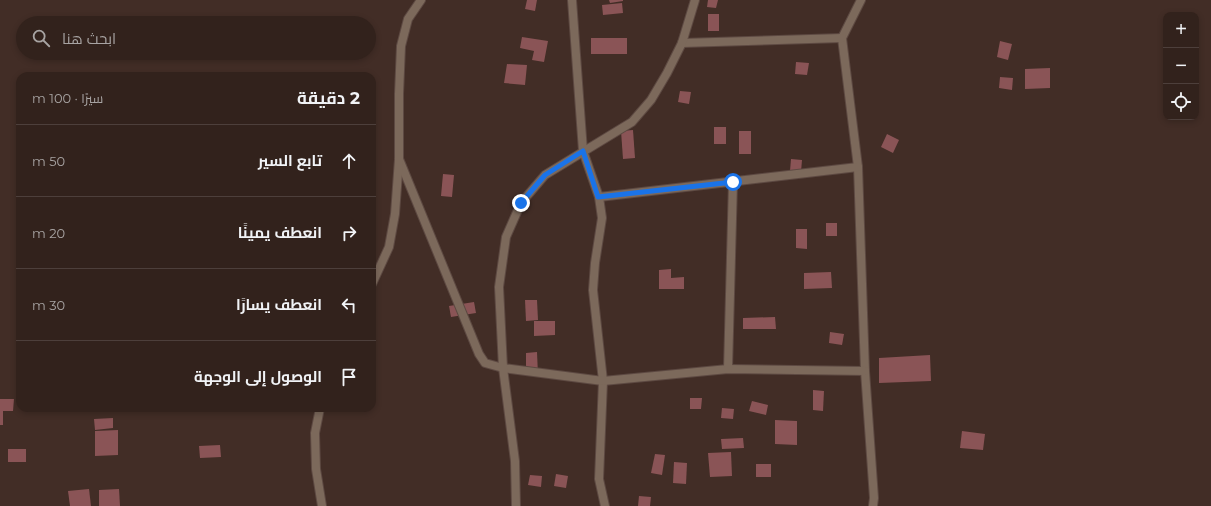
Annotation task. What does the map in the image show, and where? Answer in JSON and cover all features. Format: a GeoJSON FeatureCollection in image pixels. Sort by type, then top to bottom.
{"type":"FeatureCollection","features":[{"type":"Feature","properties":{"kind":"street"},"geometry":{"type":"LineString","coordinates":[[376,275],[389,247],[395,214],[399,160],[400,46],[408,19],[421,0]]}},
{"type":"Feature","properties":{"kind":"street"},"geometry":{"type":"LineString","coordinates":[[572,0],[583,151],[598,197],[602,218],[595,263],[593,290],[603,380],[599,479],[604,506]]}},
{"type":"Feature","properties":{"kind":"street"},"geometry":{"type":"LineString","coordinates":[[516,506],[515,461],[503,368],[499,287],[506,237],[521,203],[545,175],[632,122],[651,100],[682,43],[695,0]]}},
{"type":"Feature","properties":{"kind":"street"},"geometry":{"type":"LineString","coordinates":[[862,0],[842,38],[858,167],[865,371],[874,498],[873,506]]}},
{"type":"Feature","properties":{"kind":"street"},"geometry":{"type":"LineString","coordinates":[[682,43],[842,38]]}},
{"type":"Feature","properties":{"kind":"street"},"geometry":{"type":"LineString","coordinates":[[399,160],[479,354],[485,363],[503,368],[603,380],[728,369],[865,371]]}},
{"type":"Feature","properties":{"kind":"street"},"geometry":{"type":"LineString","coordinates":[[598,197],[858,167]]}},
{"type":"Feature","properties":{"kind":"street"},"geometry":{"type":"LineString","coordinates":[[728,369],[733,182]]}},
{"type":"Feature","properties":{"kind":"street"},"geometry":{"type":"LineString","coordinates":[[319,412],[315,433],[316,469],[322,506]]}},
{"type":"Feature","properties":{"kind":"building"},"geometry":{"type":"Polygon","coordinates":[[[527,0],[537,0],[535,11],[525,9],[527,0]]]}},
{"type":"Feature","properties":{"kind":"building"},"geometry":{"type":"Polygon","coordinates":[[[609,0],[623,0],[623,1],[610,3],[609,0]]]}},
{"type":"Feature","properties":{"kind":"building"},"geometry":{"type":"Polygon","coordinates":[[[708,0],[718,0],[716,8],[707,7],[708,0]]]}},
{"type":"Feature","properties":{"kind":"building"},"geometry":{"type":"Polygon","coordinates":[[[622,3],[623,13],[603,15],[602,5],[622,3]]]}},
{"type":"Feature","properties":{"kind":"building"},"geometry":{"type":"Polygon","coordinates":[[[708,14],[719,14],[719,31],[708,31],[708,14]]]}},
{"type":"Feature","properties":{"kind":"building"},"geometry":{"type":"Polygon","coordinates":[[[522,37],[548,41],[544,62],[532,60],[534,51],[520,48],[522,37]]]}},
{"type":"Feature","properties":{"kind":"building"},"geometry":{"type":"Polygon","coordinates":[[[591,38],[627,38],[627,54],[591,54],[591,38]]]}},
{"type":"Feature","properties":{"kind":"building"},"geometry":{"type":"Polygon","coordinates":[[[1000,41],[1012,44],[1008,60],[997,57],[1000,41]]]}},
{"type":"Feature","properties":{"kind":"building"},"geometry":{"type":"Polygon","coordinates":[[[796,62],[809,63],[807,75],[795,74],[796,62]]]}},
{"type":"Feature","properties":{"kind":"building"},"geometry":{"type":"Polygon","coordinates":[[[507,64],[527,65],[525,85],[504,83],[507,64]]]}},
{"type":"Feature","properties":{"kind":"building"},"geometry":{"type":"Polygon","coordinates":[[[1050,68],[1050,88],[1025,89],[1025,69],[1050,68]]]}},
{"type":"Feature","properties":{"kind":"building"},"geometry":{"type":"Polygon","coordinates":[[[1000,77],[1013,78],[1012,90],[999,88],[1000,77]]]}},
{"type":"Feature","properties":{"kind":"building"},"geometry":{"type":"Polygon","coordinates":[[[680,91],[691,92],[689,104],[678,102],[680,91]]]}},
{"type":"Feature","properties":{"kind":"building"},"geometry":{"type":"Polygon","coordinates":[[[714,127],[726,127],[726,144],[714,144],[714,127]]]}},
{"type":"Feature","properties":{"kind":"building"},"geometry":{"type":"Polygon","coordinates":[[[633,130],[635,158],[623,159],[621,131],[633,130]]]}},
{"type":"Feature","properties":{"kind":"building"},"geometry":{"type":"Polygon","coordinates":[[[739,131],[751,131],[751,154],[739,154],[739,131]]]}},
{"type":"Feature","properties":{"kind":"building"},"geometry":{"type":"Polygon","coordinates":[[[887,134],[899,140],[893,153],[881,147],[887,134]]]}},
{"type":"Feature","properties":{"kind":"building"},"geometry":{"type":"Polygon","coordinates":[[[791,159],[802,160],[801,172],[790,171],[791,159]]]}},
{"type":"Feature","properties":{"kind":"building"},"geometry":{"type":"Polygon","coordinates":[[[443,174],[454,175],[452,197],[441,196],[443,174]]]}},
{"type":"Feature","properties":{"kind":"building"},"geometry":{"type":"Polygon","coordinates":[[[826,223],[837,223],[837,236],[826,236],[826,223]]]}},
{"type":"Feature","properties":{"kind":"building"},"geometry":{"type":"Polygon","coordinates":[[[796,229],[807,229],[807,249],[796,248],[796,229]]]}},
{"type":"Feature","properties":{"kind":"building"},"geometry":{"type":"Polygon","coordinates":[[[671,269],[671,278],[684,277],[684,289],[659,289],[659,270],[671,269]]]}},
{"type":"Feature","properties":{"kind":"building"},"geometry":{"type":"Polygon","coordinates":[[[831,272],[832,288],[804,289],[804,273],[831,272]]]}},
{"type":"Feature","properties":{"kind":"building"},"geometry":{"type":"Polygon","coordinates":[[[525,300],[537,300],[538,320],[526,321],[525,300]]]}},
{"type":"Feature","properties":{"kind":"building"},"geometry":{"type":"Polygon","coordinates":[[[474,302],[476,313],[451,317],[449,306],[474,302]]]}},
{"type":"Feature","properties":{"kind":"building"},"geometry":{"type":"Polygon","coordinates":[[[775,317],[776,329],[743,329],[743,318],[775,317]]]}},
{"type":"Feature","properties":{"kind":"building"},"geometry":{"type":"Polygon","coordinates":[[[534,321],[555,321],[555,335],[534,336],[534,321]]]}},
{"type":"Feature","properties":{"kind":"building"},"geometry":{"type":"Polygon","coordinates":[[[830,332],[844,334],[842,345],[829,343],[830,332]]]}},
{"type":"Feature","properties":{"kind":"building"},"geometry":{"type":"Polygon","coordinates":[[[537,352],[538,375],[526,376],[526,353],[537,352]]]}},
{"type":"Feature","properties":{"kind":"building"},"geometry":{"type":"Polygon","coordinates":[[[930,355],[931,381],[879,383],[879,358],[930,355]]]}},
{"type":"Feature","properties":{"kind":"building"},"geometry":{"type":"Polygon","coordinates":[[[813,390],[824,391],[823,411],[813,410],[813,390]]]}},
{"type":"Feature","properties":{"kind":"building"},"geometry":{"type":"Polygon","coordinates":[[[690,398],[702,398],[701,409],[690,409],[690,398]]]}},
{"type":"Feature","properties":{"kind":"building"},"geometry":{"type":"Polygon","coordinates":[[[0,399],[14,399],[13,411],[3,411],[3,425],[0,425],[0,399]]]}},
{"type":"Feature","properties":{"kind":"building"},"geometry":{"type":"Polygon","coordinates":[[[752,401],[768,405],[766,415],[749,411],[752,401]]]}},
{"type":"Feature","properties":{"kind":"building"},"geometry":{"type":"Polygon","coordinates":[[[722,408],[734,409],[733,419],[721,418],[722,408]]]}},
{"type":"Feature","properties":{"kind":"building"},"geometry":{"type":"Polygon","coordinates":[[[113,418],[113,428],[95,430],[94,419],[113,418]]]}},
{"type":"Feature","properties":{"kind":"building"},"geometry":{"type":"Polygon","coordinates":[[[775,420],[797,421],[797,445],[775,444],[775,420]]]}},
{"type":"Feature","properties":{"kind":"building"},"geometry":{"type":"Polygon","coordinates":[[[118,430],[118,455],[95,456],[95,431],[118,430]]]}},
{"type":"Feature","properties":{"kind":"building"},"geometry":{"type":"Polygon","coordinates":[[[962,431],[985,434],[983,450],[960,448],[962,431]]]}},
{"type":"Feature","properties":{"kind":"building"},"geometry":{"type":"Polygon","coordinates":[[[743,438],[744,448],[722,449],[721,439],[743,438]]]}},
{"type":"Feature","properties":{"kind":"building"},"geometry":{"type":"Polygon","coordinates":[[[220,445],[221,457],[200,458],[199,446],[220,445]]]}},
{"type":"Feature","properties":{"kind":"building"},"geometry":{"type":"Polygon","coordinates":[[[8,449],[26,449],[26,462],[8,462],[8,449]]]}},
{"type":"Feature","properties":{"kind":"building"},"geometry":{"type":"Polygon","coordinates":[[[731,452],[732,476],[710,477],[708,453],[731,452]]]}},
{"type":"Feature","properties":{"kind":"building"},"geometry":{"type":"Polygon","coordinates":[[[655,454],[665,455],[662,475],[651,473],[655,454]]]}},
{"type":"Feature","properties":{"kind":"building"},"geometry":{"type":"Polygon","coordinates":[[[674,462],[687,463],[686,484],[673,483],[674,462]]]}},
{"type":"Feature","properties":{"kind":"building"},"geometry":{"type":"Polygon","coordinates":[[[756,464],[771,464],[771,477],[756,477],[756,464]]]}},
{"type":"Feature","properties":{"kind":"building"},"geometry":{"type":"Polygon","coordinates":[[[556,474],[568,476],[566,488],[554,486],[556,474]]]}},
{"type":"Feature","properties":{"kind":"building"},"geometry":{"type":"Polygon","coordinates":[[[530,475],[542,476],[541,487],[528,485],[530,475]]]}},
{"type":"Feature","properties":{"kind":"building"},"geometry":{"type":"Polygon","coordinates":[[[89,489],[91,506],[70,506],[68,491],[89,489]]]}},
{"type":"Feature","properties":{"kind":"building"},"geometry":{"type":"Polygon","coordinates":[[[119,489],[120,506],[99,506],[99,490],[119,489]]]}},
{"type":"Feature","properties":{"kind":"building"},"geometry":{"type":"Polygon","coordinates":[[[639,496],[651,497],[650,506],[638,506],[639,496]]]}},
{"type":"Feature","properties":{"kind":"route"},"geometry":{"type":"LineString","coordinates":[[521,203],[545,175],[583,151],[598,197],[733,182]]}}]}
